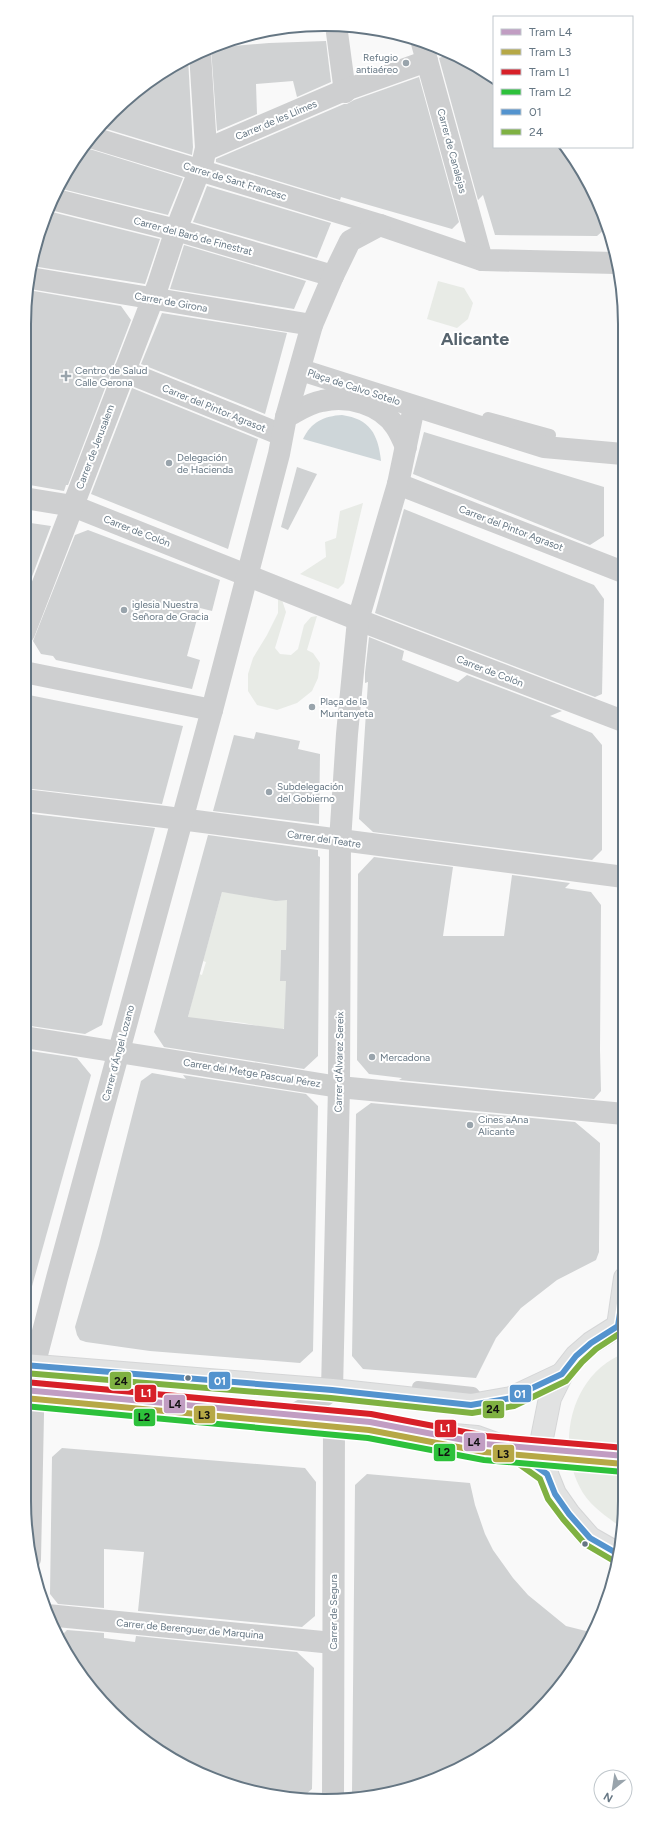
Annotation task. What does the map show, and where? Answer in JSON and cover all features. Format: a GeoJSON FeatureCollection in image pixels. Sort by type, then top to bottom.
{"type":"FeatureCollection","features":[{"type":"Feature","properties":{"kind":"main road"},"geometry":{"type":"LineString","coordinates":[[613,1552],[590,1538],[554,1494],[547,1474],[542,1438],[550,1398],[562,1374],[576,1356],[586,1347],[618,1328]]}},
{"type":"Feature","properties":{"kind":"main road"},"geometry":{"type":"LineString","coordinates":[[31,1365],[332,1390],[471,1405],[511,1398],[562,1374]]}},
{"type":"Feature","properties":{"kind":"main road"},"geometry":{"type":"LineString","coordinates":[[31,1398],[476,1437],[513,1450],[547,1474]]}},
{"type":"Feature","properties":{"kind":"street"},"geometry":{"type":"LineString","coordinates":[[337,32],[345,92]]}},
{"type":"Feature","properties":{"kind":"street","name":"Carrer de les Llimes"},"geometry":{"type":"LineString","coordinates":[[206,148],[210,148],[345,92],[425,52]]}},
{"type":"Feature","properties":{"kind":"street","name":"Carrer de Canalejas"},"geometry":{"type":"LineString","coordinates":[[425,52],[482,260]]}},
{"type":"Feature","properties":{"kind":"street"},"geometry":{"type":"LineString","coordinates":[[200,58],[206,148]]}},
{"type":"Feature","properties":{"kind":"street","name":"Carrer de Sant Francesc"},"geometry":{"type":"LineString","coordinates":[[97,139],[380,225]]}},
{"type":"Feature","properties":{"kind":"street","name":"Carrer de Jerusalem"},"geometry":{"type":"LineString","coordinates":[[31,614],[152,298],[206,148]]}},
{"type":"Feature","properties":{"kind":"street","name":"Carrer del Baró de Finestrat"},"geometry":{"type":"LineString","coordinates":[[58,201],[176,230],[333,276]]}},
{"type":"Feature","properties":{"kind":"street"},"geometry":{"type":"LineString","coordinates":[[380,225],[482,260],[611,263]]}},
{"type":"Feature","properties":{"kind":"street","name":"Plaça de Calvo Sotelo"},"geometry":{"type":"LineString","coordinates":[[380,225],[350,241],[312,325],[301,370],[544,447],[618,454]]}},
{"type":"Feature","properties":{"kind":"street","name":"Carrer de Girona"},"geometry":{"type":"LineString","coordinates":[[35,279],[312,325]]}},
{"type":"Feature","properties":{"kind":"street"},"geometry":{"type":"LineString","coordinates":[[31,673],[212,710],[284,426],[301,370]]}},
{"type":"Feature","properties":{"kind":"street","name":"Carrer del Pintor Agrasot"},"geometry":{"type":"LineString","coordinates":[[124,371],[284,426]]}},
{"type":"Feature","properties":{"kind":"street"},"geometry":{"type":"LineString","coordinates":[[284,426],[305,407],[323,400],[344,399],[362,402],[379,411],[396,426],[406,447]]}},
{"type":"Feature","properties":{"kind":"street"},"geometry":{"type":"LineString","coordinates":[[247,575],[358,620],[398,484],[414,407]]}},
{"type":"Feature","properties":{"kind":"street","name":"Carrer del Pintor Agrasot"},"geometry":{"type":"LineString","coordinates":[[398,484],[618,570]]}},
{"type":"Feature","properties":{"kind":"street","name":"Carrer de Colón"},"geometry":{"type":"LineString","coordinates":[[31,499],[73,506],[247,575]]}},
{"type":"Feature","properties":{"kind":"street","name":"Carrer de Colón"},"geometry":{"type":"LineString","coordinates":[[358,620],[618,719]]}},
{"type":"Feature","properties":{"kind":"street","name":"Carrer d'Álvarez Sereix"},"geometry":{"type":"LineString","coordinates":[[332,1390],[339,1087],[340,841],[347,734],[358,620]]}},
{"type":"Feature","properties":{"kind":"street","name":"Carrer d'Ángel Lozano"},"geometry":{"type":"LineString","coordinates":[[31,1358],[118,1051],[212,710]]}},
{"type":"Feature","properties":{"kind":"street","name":"Carrer del Teatre"},"geometry":{"type":"LineString","coordinates":[[31,801],[618,876]]}},
{"type":"Feature","properties":{"kind":"street","name":"Carrer del Metge Pascual Pérez"},"geometry":{"type":"LineString","coordinates":[[31,1038],[339,1087],[618,1113]]}},
{"type":"Feature","properties":{"kind":"street"},"geometry":{"type":"LineString","coordinates":[[284,1420],[311,1405],[332,1390]]}},
{"type":"Feature","properties":{"kind":"street","name":"Carrer de Segura"},"geometry":{"type":"LineString","coordinates":[[333,1794],[334,1424]]}},
{"type":"Feature","properties":{"kind":"street","name":"Carrer de Berenguer de Marquina"},"geometry":{"type":"LineString","coordinates":[[54,1616],[333,1643]]}},
{"type":"Feature","properties":{"kind":"lane"},"geometry":{"type":"LineString","coordinates":[[447,417],[475,415],[550,435]]}},
{"type":"Feature","properties":{"kind":"lane"},"geometry":{"type":"LineString","coordinates":[[418,1387],[473,1393],[482,1404]]}},
{"type":"Feature","properties":{"kind":"shaded area"},"geometry":{"type":"Polygon","coordinates":[[[438,281],[464,288],[473,303],[468,319],[457,328],[427,319],[438,281]]]}},
{"type":"Feature","properties":{"kind":"shaded area"},"geometry":{"type":"Polygon","coordinates":[[[342,415],[359,420],[371,429],[378,443],[381,461],[303,439],[314,424],[329,417],[342,415]]]}},
{"type":"Feature","properties":{"kind":"shaded area"},"geometry":{"type":"Polygon","coordinates":[[[363,503],[344,583],[338,589],[300,574],[326,557],[325,542],[336,538],[340,511],[363,503]]]}},
{"type":"Feature","properties":{"kind":"shaded area"},"geometry":{"type":"Polygon","coordinates":[[[278,598],[282,600],[286,612],[275,648],[280,654],[291,655],[298,649],[304,625],[311,617],[317,616],[307,650],[313,653],[320,663],[318,678],[312,691],[297,703],[277,710],[257,705],[248,691],[248,674],[253,658],[278,613],[278,598]]]}},
{"type":"Feature","properties":{"kind":"shaded area"},"geometry":{"type":"Polygon","coordinates":[[[222,892],[290,900],[287,922],[286,950],[281,950],[280,980],[286,981],[289,1023],[279,1033],[245,1023],[210,1020],[187,1021],[199,974],[202,975],[206,962],[203,961],[222,892]]]}},
{"type":"Feature","properties":{"kind":"shaded area"},"geometry":{"type":"Polygon","coordinates":[[[618,1357],[618,1500],[617,1524],[596,1508],[583,1493],[574,1474],[570,1454],[569,1433],[573,1413],[580,1394],[592,1377],[607,1363],[618,1357]]]}},
{"type":"Feature","properties":{"kind":"building"},"geometry":{"type":"Polygon","coordinates":[[[326,41],[331,82],[297,97],[293,81],[256,84],[257,114],[217,131],[211,53],[233,46],[326,41]]]}},
{"type":"Feature","properties":{"kind":"building"},"geometry":{"type":"Polygon","coordinates":[[[444,56],[454,61],[493,84],[493,148],[559,148],[569,161],[588,195],[602,231],[597,236],[495,235],[483,195],[478,200],[439,58],[444,56]]]}},
{"type":"Feature","properties":{"kind":"building"},"geometry":{"type":"Polygon","coordinates":[[[188,65],[193,147],[192,155],[106,129],[131,104],[161,80],[188,65]]]}},
{"type":"Feature","properties":{"kind":"building"},"geometry":{"type":"Polygon","coordinates":[[[419,77],[459,222],[452,229],[341,197],[340,200],[216,162],[216,159],[344,104],[419,77]]]}},
{"type":"Feature","properties":{"kind":"building"},"geometry":{"type":"Polygon","coordinates":[[[90,149],[183,178],[168,215],[64,189],[80,161],[90,149]]]}},
{"type":"Feature","properties":{"kind":"building"},"geometry":{"type":"Polygon","coordinates":[[[207,186],[331,223],[317,258],[193,222],[207,186]]]}},
{"type":"Feature","properties":{"kind":"building"},"geometry":{"type":"Polygon","coordinates":[[[53,212],[160,239],[145,284],[37,267],[53,212]]]}},
{"type":"Feature","properties":{"kind":"building"},"geometry":{"type":"Polygon","coordinates":[[[184,245],[306,281],[294,309],[170,289],[184,245]]]}},
{"type":"Feature","properties":{"kind":"building","name":"Centro de Salud Calle Gerona"},"geometry":{"type":"Polygon","coordinates":[[[33,291],[121,306],[131,320],[68,485],[66,485],[64,491],[31,485],[31,324],[33,291]]]}},
{"type":"Feature","properties":{"kind":"building"},"geometry":{"type":"Polygon","coordinates":[[[162,313],[287,333],[265,414],[141,364],[162,313]]]}},
{"type":"Feature","properties":{"kind":"building"},"geometry":{"type":"Polygon","coordinates":[[[132,388],[258,439],[228,549],[91,494],[132,388]]]}},
{"type":"Feature","properties":{"kind":"building"},"geometry":{"type":"Polygon","coordinates":[[[424,432],[604,487],[604,536],[590,545],[413,474],[424,432]]]}},
{"type":"Feature","properties":{"kind":"building"},"geometry":{"type":"Polygon","coordinates":[[[297,467],[317,474],[288,530],[281,527],[297,467]]]}},
{"type":"Feature","properties":{"kind":"building"},"geometry":{"type":"Polygon","coordinates":[[[404,509],[594,585],[604,599],[602,694],[595,697],[375,613],[404,509]]]}},
{"type":"Feature","properties":{"kind":"building"},"geometry":{"type":"Polygon","coordinates":[[[31,523],[51,526],[31,579],[31,523]]]}},
{"type":"Feature","properties":{"kind":"building","name":"iglesia Nuestra Señora de Gracia"},"geometry":{"type":"Polygon","coordinates":[[[88,530],[220,580],[212,611],[200,608],[187,656],[200,660],[192,689],[56,660],[53,656],[41,654],[33,641],[75,535],[88,530]]]}},
{"type":"Feature","properties":{"kind":"building"},"geometry":{"type":"Polygon","coordinates":[[[369,637],[404,651],[402,660],[458,682],[467,675],[562,711],[550,716],[592,733],[602,745],[602,850],[592,860],[373,832],[359,819],[368,682],[365,683],[365,673],[369,637]]]}},
{"type":"Feature","properties":{"kind":"building"},"geometry":{"type":"Polygon","coordinates":[[[31,695],[183,726],[162,804],[31,789],[31,695]]]}},
{"type":"Feature","properties":{"kind":"building","name":"Subdelegación del Gobierno"},"geometry":{"type":"Polygon","coordinates":[[[256,732],[300,741],[298,749],[320,754],[319,824],[213,811],[234,735],[254,739],[256,732]]]}},
{"type":"Feature","properties":{"kind":"building"},"geometry":{"type":"Polygon","coordinates":[[[31,814],[155,828],[102,1025],[85,1034],[31,1026],[31,814]]]}},
{"type":"Feature","properties":{"kind":"building"},"geometry":{"type":"Polygon","coordinates":[[[208,835],[318,850],[318,856],[320,857],[318,1056],[304,1069],[164,1047],[154,1032],[208,835]],[[222,892],[188,1017],[284,1029],[286,981],[280,981],[281,950],[286,950],[287,900],[276,901],[222,892]]]}},
{"type":"Feature","properties":{"kind":"building"},"geometry":{"type":"Polygon","coordinates":[[[374,857],[453,867],[443,936],[504,936],[512,875],[570,883],[565,888],[591,892],[601,905],[601,1091],[594,1099],[399,1080],[402,1078],[369,1074],[357,1060],[358,874],[374,857]]]}},
{"type":"Feature","properties":{"kind":"building"},"geometry":{"type":"Polygon","coordinates":[[[31,1051],[77,1058],[91,1075],[31,1290],[31,1051]]]}},
{"type":"Feature","properties":{"kind":"building"},"geometry":{"type":"Polygon","coordinates":[[[152,1073],[186,1079],[183,1075],[306,1094],[318,1106],[313,1351],[300,1363],[150,1351],[86,1342],[80,1340],[77,1335],[75,1327],[99,1245],[141,1081],[152,1073]]]}},
{"type":"Feature","properties":{"kind":"building"},"geometry":{"type":"Polygon","coordinates":[[[371,1103],[575,1122],[600,1143],[599,1252],[596,1260],[557,1280],[521,1308],[496,1338],[476,1378],[363,1369],[352,1356],[356,1114],[371,1103]]]}},
{"type":"Feature","properties":{"kind":"building"},"geometry":{"type":"Polygon","coordinates":[[[62,1448],[305,1468],[316,1482],[315,1616],[302,1627],[138,1611],[144,1552],[104,1549],[104,1608],[58,1604],[50,1594],[52,1457],[62,1448]]]}},
{"type":"Feature","properties":{"kind":"building"},"geometry":{"type":"Polygon","coordinates":[[[367,1474],[470,1483],[475,1505],[485,1534],[493,1550],[513,1578],[528,1595],[566,1626],[587,1631],[569,1664],[545,1694],[518,1721],[488,1745],[437,1772],[400,1784],[352,1792],[355,1485],[367,1474]]]}},
{"type":"Feature","properties":{"kind":"building"},"geometry":{"type":"Polygon","coordinates":[[[67,1630],[104,1633],[104,1638],[135,1642],[136,1636],[297,1652],[314,1668],[312,1789],[305,1793],[249,1784],[212,1772],[161,1745],[131,1721],[104,1694],[80,1664],[63,1634],[67,1630]]]}},
{"type":"Feature","properties":{"kind":"tram line","name":"L1"},"geometry":{"type":"LineString","coordinates":[[31,1383],[371,1414],[486,1436],[618,1447]]}},
{"type":"Feature","properties":{"kind":"tram line","name":"L4"},"geometry":{"type":"LineString","coordinates":[[31,1391],[370,1422],[485,1444],[618,1455]]}},
{"type":"Feature","properties":{"kind":"tram line","name":"L3"},"geometry":{"type":"LineString","coordinates":[[31,1399],[369,1430],[484,1452],[618,1463]]}},
{"type":"Feature","properties":{"kind":"tram line","name":"L2"},"geometry":{"type":"LineString","coordinates":[[31,1407],[368,1438],[484,1460],[618,1471]]}},
{"type":"Feature","properties":{"kind":"transit line","name":"01"},"geometry":{"type":"LineString","coordinates":[[31,1366],[332,1390],[471,1405],[511,1398],[562,1374],[576,1356],[591,1343],[618,1326]]}},
{"type":"Feature","properties":{"kind":"transit line","name":"24"},"geometry":{"type":"LineString","coordinates":[[31,1374],[331,1398],[472,1413],[514,1406],[566,1381],[582,1362],[596,1349],[618,1335]]}},
{"type":"Feature","properties":{"kind":"transit line","name":"01"},"geometry":{"type":"LineString","coordinates":[[413,1431],[477,1437],[513,1450],[547,1474],[555,1494],[569,1514],[590,1538],[613,1551]]}},
{"type":"Feature","properties":{"kind":"transit line","name":"24"},"geometry":{"type":"LineString","coordinates":[[412,1439],[475,1445],[509,1457],[540,1479],[548,1499],[585,1544],[612,1560]]}},
{"type":"Feature","properties":{"kind":"place","name":"Refugio antiaéreo"},"geometry":{"type":"Point","coordinates":[406,63]}},
{"type":"Feature","properties":{"kind":"place","name":"Centro de Salud Calle Gerona"},"geometry":{"type":"Point","coordinates":[66,376]}},
{"type":"Feature","properties":{"kind":"place","name":"Delegación de Hacienda"},"geometry":{"type":"Point","coordinates":[169,463]}},
{"type":"Feature","properties":{"kind":"place","name":"iglesia Nuestra Señora de Gracia"},"geometry":{"type":"Point","coordinates":[124,610]}},
{"type":"Feature","properties":{"kind":"place","name":"Plaça de la Muntanyeta"},"geometry":{"type":"Point","coordinates":[312,707]}},
{"type":"Feature","properties":{"kind":"place","name":"Subdelegación del Gobierno"},"geometry":{"type":"Point","coordinates":[269,792]}},
{"type":"Feature","properties":{"kind":"place","name":"Mercadona"},"geometry":{"type":"Point","coordinates":[372,1057]}},
{"type":"Feature","properties":{"kind":"place","name":"Cines aAna Alicante"},"geometry":{"type":"Point","coordinates":[470,1125]}},
{"type":"Feature","properties":{"kind":"district","name":"Alicante"},"geometry":{"type":"Point","coordinates":[475,339]}}]}
